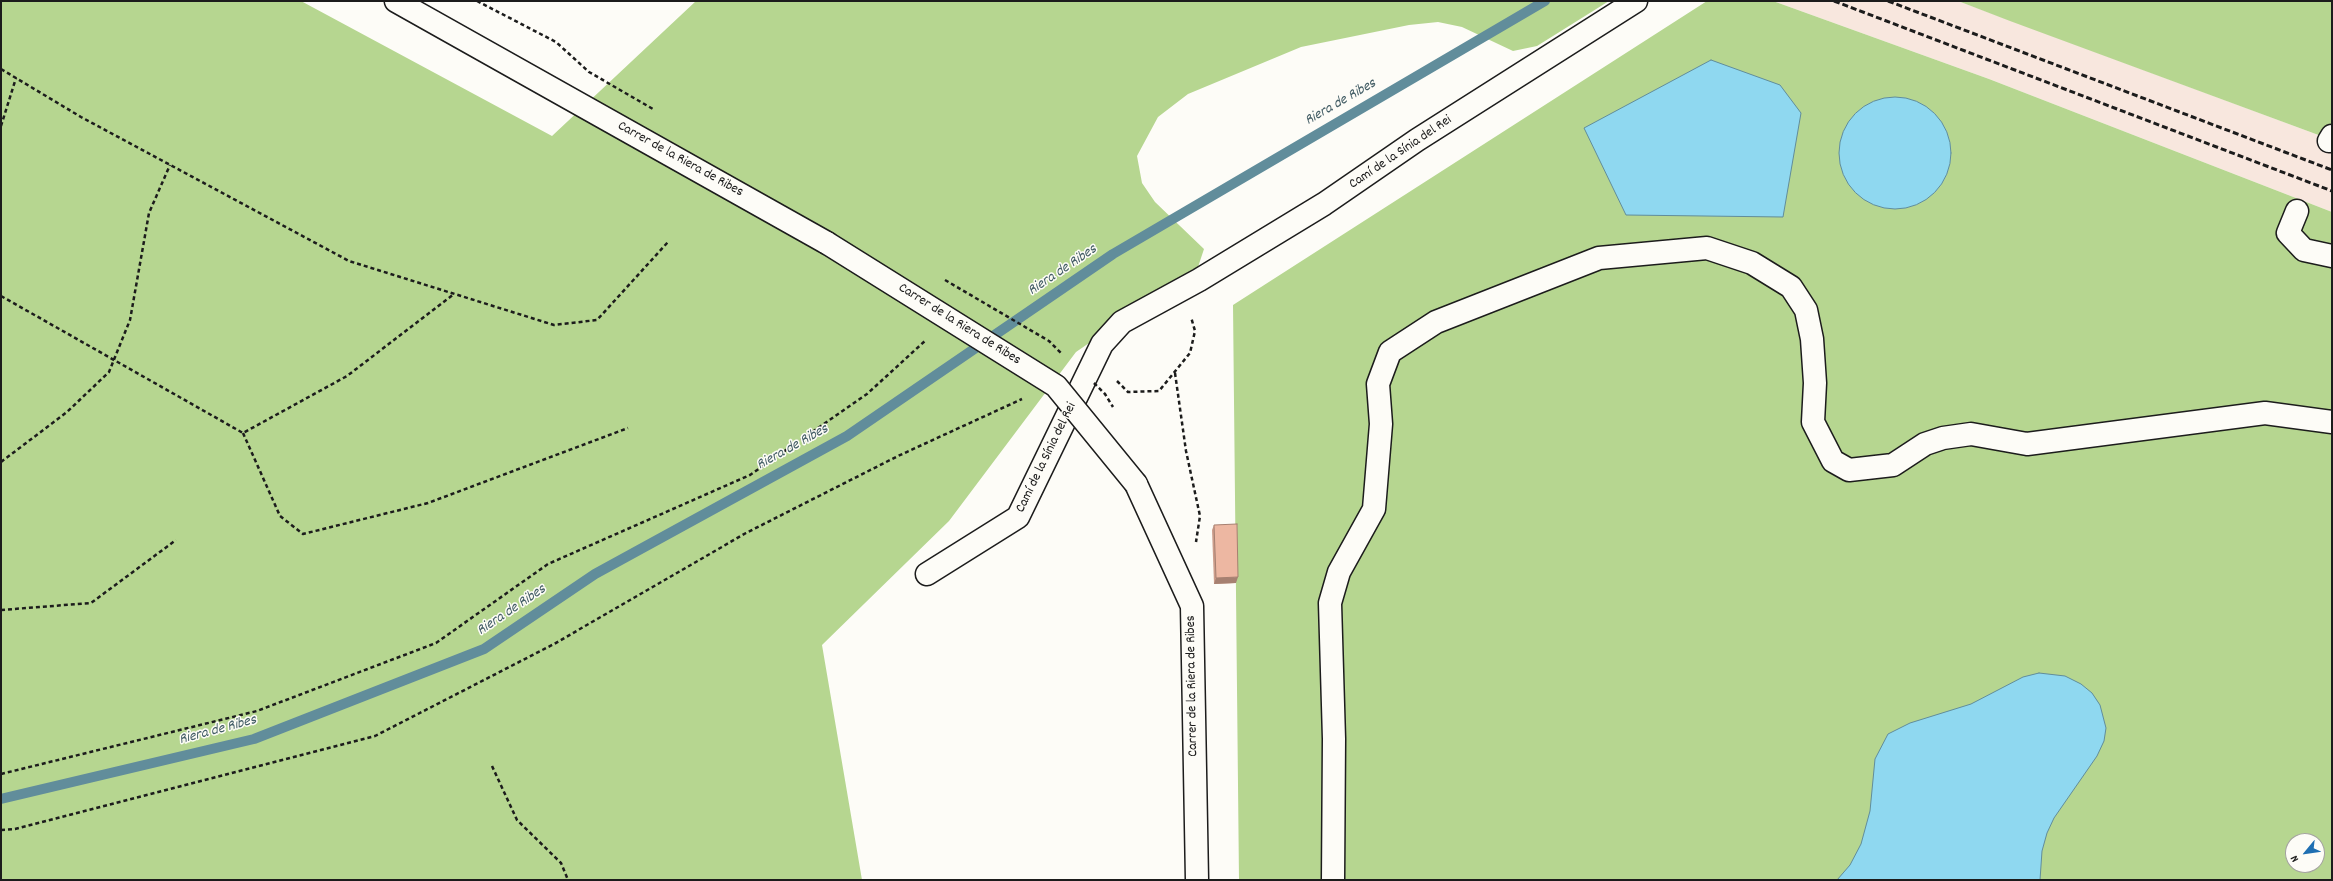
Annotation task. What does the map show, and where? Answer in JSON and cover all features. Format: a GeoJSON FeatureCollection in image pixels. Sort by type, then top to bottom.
{"type":"FeatureCollection","features":[{"type":"Feature","properties":{"kind":"street","name":"Carrer de la Riera de Ribes"},"geometry":{"type":"LineString","coordinates":[[396,1],[827,243],[1056,386],[1136,484],[1192,606],[1197,880]]}},
{"type":"Feature","properties":{"kind":"street","name":"Camí de la Sínia del Rei"},"geometry":{"type":"LineString","coordinates":[[927,574],[1018,517],[1102,344],[1122,322],[1199,280],[1324,204],[1418,140],[1636,1]]}},
{"type":"Feature","properties":{"kind":"street"},"geometry":{"type":"LineString","coordinates":[[2297,211],[2288,233],[2304,250],[2332,256]]}},
{"type":"Feature","properties":{"kind":"street"},"geometry":{"type":"LineString","coordinates":[[1333,880],[1334,739],[1330,603],[1339,572],[1374,509],[1381,424],[1378,384],[1390,352],[1436,322],[1599,258],[1707,248],[1752,262],[1791,287],[1806,310],[1812,340],[1815,383],[1813,422],[1833,461],[1849,470],[1893,465],[1925,444],[1943,438],[1971,434],[2027,444],[2266,413],[2332,422]]}},
{"type":"Feature","properties":{"kind":"path"},"geometry":{"type":"LineString","coordinates":[[477,1],[556,42],[589,72],[657,112]]}},
{"type":"Feature","properties":{"kind":"path"},"geometry":{"type":"LineString","coordinates":[[1,68],[81,117],[349,261],[554,325],[597,320],[668,242]]}},
{"type":"Feature","properties":{"kind":"path"},"geometry":{"type":"LineString","coordinates":[[1,126],[16,78]]}},
{"type":"Feature","properties":{"kind":"path"},"geometry":{"type":"LineString","coordinates":[[1,462],[67,412],[109,372],[130,320],[149,213],[170,165]]}},
{"type":"Feature","properties":{"kind":"path"},"geometry":{"type":"LineString","coordinates":[[243,433],[347,376],[454,294]]}},
{"type":"Feature","properties":{"kind":"path"},"geometry":{"type":"LineString","coordinates":[[1,296],[113,361],[243,433],[280,516],[303,534],[428,503],[628,428]]}},
{"type":"Feature","properties":{"kind":"path"},"geometry":{"type":"LineString","coordinates":[[1102,344],[1111,375],[1128,392],[1159,391],[1190,353],[1195,331],[1189,306],[1163,300]]}},
{"type":"Feature","properties":{"kind":"path"},"geometry":{"type":"LineString","coordinates":[[1,774],[257,711],[436,643],[548,564],[750,475],[867,394],[949,319]]}},
{"type":"Feature","properties":{"kind":"path"},"geometry":{"type":"LineString","coordinates":[[1175,373],[1186,451],[1200,516],[1195,546]]}},
{"type":"Feature","properties":{"kind":"path"},"geometry":{"type":"LineString","coordinates":[[1,830],[15,829],[375,736],[554,644],[746,533],[898,456],[1028,396]]}},
{"type":"Feature","properties":{"kind":"path"},"geometry":{"type":"LineString","coordinates":[[1,610],[91,603],[176,540]]}},
{"type":"Feature","properties":{"kind":"path"},"geometry":{"type":"LineString","coordinates":[[492,766],[517,820],[562,863],[568,880]]}},
{"type":"Feature","properties":{"kind":"shaded area"},"geometry":{"type":"Polygon","coordinates":[[[1773,1],[1958,1],[2332,140],[2332,212],[1989,79],[1773,1]]]}},
{"type":"Feature","properties":{"kind":"green space"},"geometry":{"type":"Polygon","coordinates":[[[1,1],[301,1],[552,136],[696,1],[1609,1],[1537,46],[1513,51],[1462,27],[1438,22],[1409,25],[1301,47],[1188,94],[1158,117],[1137,156],[1142,183],[1155,202],[1204,249],[1195,276],[1143,306],[1076,352],[949,521],[822,645],[862,880],[1,880],[1,1]]]}},
{"type":"Feature","properties":{"kind":"green space"},"geometry":{"type":"Polygon","coordinates":[[[1707,1],[1773,1],[1989,79],[2332,212],[2332,880],[1239,880],[1233,305],[1707,1]]]}},
{"type":"Feature","properties":{"kind":"green space"},"geometry":{"type":"Polygon","coordinates":[[[1958,1],[2332,1],[2332,140],[2010,21],[1958,1]]]}},
{"type":"Feature","properties":{"kind":"water"},"geometry":{"type":"Polygon","coordinates":[[[1711,60],[1780,85],[1801,113],[1783,217],[1626,215],[1584,128],[1711,60]]]}},
{"type":"Feature","properties":{"kind":"water"},"geometry":{"type":"Polygon","coordinates":[[[1895,97],[1916,101],[1934,114],[1947,132],[1951,153],[1947,174],[1934,192],[1916,205],[1895,209],[1874,205],[1856,192],[1843,174],[1839,153],[1843,132],[1856,114],[1874,101],[1895,97]]]}},
{"type":"Feature","properties":{"kind":"water"},"geometry":{"type":"Polygon","coordinates":[[[2039,673],[2065,676],[2081,684],[2092,693],[2100,705],[2106,728],[2104,741],[2097,756],[2054,818],[2047,833],[2042,851],[2040,880],[1837,880],[1850,865],[1861,844],[1870,811],[1875,759],[1888,734],[1910,723],[1971,704],[2023,677],[2039,673]]]}},
{"type":"Feature","properties":{"kind":"building"},"geometry":{"type":"Polygon","coordinates":[[[1237,524],[1238,577],[1216,578],[1214,525],[1237,524]]]}},
{"type":"Feature","properties":{"kind":"waterway","name":"Riera de Ribes"},"geometry":{"type":"LineString","coordinates":[[1,799],[254,739],[484,649],[595,574],[847,436],[1113,254],[1545,1]]}},
{"type":"Feature","properties":{"kind":"railway"},"geometry":{"type":"LineString","coordinates":[[1834,1],[2332,191]]}},
{"type":"Feature","properties":{"kind":"railway"},"geometry":{"type":"LineString","coordinates":[[1888,1],[2332,170]]}}]}
